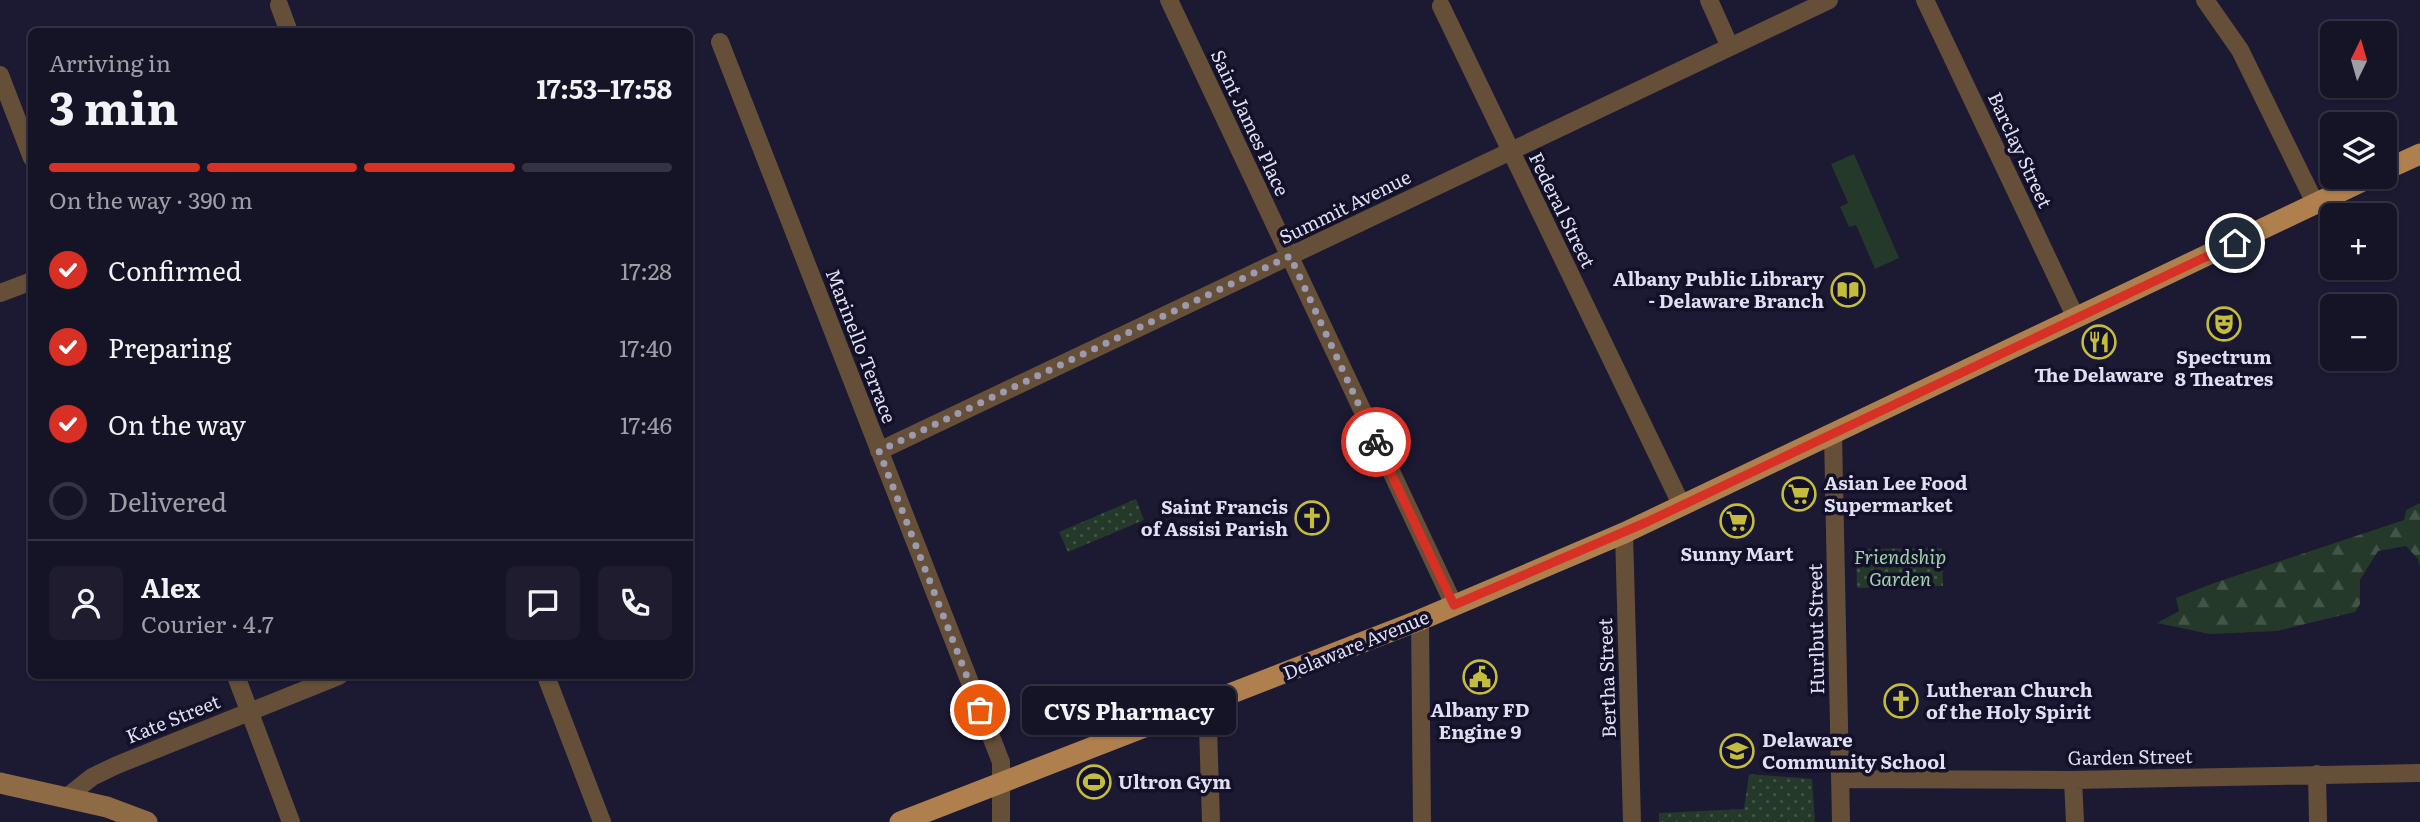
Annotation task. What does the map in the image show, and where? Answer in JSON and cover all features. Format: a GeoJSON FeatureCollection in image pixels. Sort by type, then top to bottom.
{"type":"FeatureCollection","features":[{"type":"Feature","properties":{"kind":"main road"},"geometry":{"type":"LineString","coordinates":[[2397,165],[2420,154]]}},
{"type":"Feature","properties":{"kind":"main road","name":"Delaware Avenue"},"geometry":{"type":"LineString","coordinates":[[900,822],[1420,620],[1624,533],[2345,189]]}},
{"type":"Feature","properties":{"kind":"street","name":"Saint James Place"},"geometry":{"type":"LineString","coordinates":[[1169,0],[1454,605]]}},
{"type":"Feature","properties":{"kind":"street"},"geometry":{"type":"LineString","coordinates":[[1709,0],[1730,47]]}},
{"type":"Feature","properties":{"kind":"street","name":"Summit Avenue"},"geometry":{"type":"LineString","coordinates":[[879,451],[1829,0]]}},
{"type":"Feature","properties":{"kind":"street","name":"Barclay Street"},"geometry":{"type":"LineString","coordinates":[[1925,0],[2076,318]]}},
{"type":"Feature","properties":{"kind":"street"},"geometry":{"type":"LineString","coordinates":[[2205,0],[2240,50],[2315,203]]}},
{"type":"Feature","properties":{"kind":"street"},"geometry":{"type":"LineString","coordinates":[[279,5],[288,28]]}},
{"type":"Feature","properties":{"kind":"street","name":"Federal Street"},"geometry":{"type":"LineString","coordinates":[[1441,6],[1682,506]]}},
{"type":"Feature","properties":{"kind":"street","name":"Marinello Terrace"},"geometry":{"type":"LineString","coordinates":[[720,41],[1000,762],[1001,822]]}},
{"type":"Feature","properties":{"kind":"street"},"geometry":{"type":"LineString","coordinates":[[0,75],[28,148]]}},
{"type":"Feature","properties":{"kind":"street"},"geometry":{"type":"LineString","coordinates":[[0,293],[28,282]]}},
{"type":"Feature","properties":{"kind":"street","name":"Hurlbut Street"},"geometry":{"type":"LineString","coordinates":[[1833,435],[1841,822]]}},
{"type":"Feature","properties":{"kind":"street","name":"Bertha Street"},"geometry":{"type":"LineString","coordinates":[[1624,533],[1632,822]]}},
{"type":"Feature","properties":{"kind":"street"},"geometry":{"type":"LineString","coordinates":[[1420,620],[1422,822]]}},
{"type":"Feature","properties":{"kind":"street"},"geometry":{"type":"LineString","coordinates":[[237,679],[291,822]]}},
{"type":"Feature","properties":{"kind":"street","name":"Kate Street"},"geometry":{"type":"LineString","coordinates":[[67,797],[92,777],[117,765],[331,679]]}},
{"type":"Feature","properties":{"kind":"street"},"geometry":{"type":"LineString","coordinates":[[547,679],[601,822]]}},
{"type":"Feature","properties":{"kind":"street"},"geometry":{"type":"LineString","coordinates":[[1200,706],[1208,726],[1210,822]]}},
{"type":"Feature","properties":{"kind":"street","name":"Garden Street"},"geometry":{"type":"LineString","coordinates":[[1840,779],[2073,779],[2420,773]]}},
{"type":"Feature","properties":{"kind":"street"},"geometry":{"type":"LineString","coordinates":[[2318,774],[2318,822]]}},
{"type":"Feature","properties":{"kind":"street"},"geometry":{"type":"LineString","coordinates":[[2073,779],[2075,822]]}},
{"type":"Feature","properties":{"kind":"street"},"geometry":{"type":"LineString","coordinates":[[0,783],[107,807],[147,822]]}},
{"type":"Feature","properties":{"kind":"green space"},"geometry":{"type":"Polygon","coordinates":[[[1854,154],[1899,258],[1875,269],[1856,225],[1849,227],[1840,207],[1848,203],[1831,164],[1854,154]]]}},
{"type":"Feature","properties":{"kind":"green space"},"geometry":{"type":"Polygon","coordinates":[[[1136,499],[1144,520],[1068,552],[1059,532],[1136,499]]]}},
{"type":"Feature","properties":{"kind":"green space"},"geometry":{"type":"Polygon","coordinates":[[[2420,503],[2420,567],[2418,559],[2406,546],[2378,551],[2360,580],[2360,604],[2355,612],[2277,631],[2210,634],[2157,623],[2179,611],[2176,598],[2404,520],[2406,510],[2420,503]]]}},
{"type":"Feature","properties":{"kind":"green space","name":"Friendship Garden"},"geometry":{"type":"Polygon","coordinates":[[[1942,548],[1943,586],[1857,588],[1856,549],[1942,548]]]}},
{"type":"Feature","properties":{"kind":"green space"},"geometry":{"type":"Polygon","coordinates":[[[1749,774],[1812,779],[1815,822],[1659,822],[1659,813],[1744,809],[1749,774]]]}},
{"type":"Feature","properties":{"kind":"way so far"},"geometry":{"type":"LineString","coordinates":[[980,710],[879,451],[1290,256],[1376,442]]}},
{"type":"Feature","properties":{"kind":"place","name":"Albany Public Library - Delaware Branch"},"geometry":{"type":"Point","coordinates":[1848,290]}},
{"type":"Feature","properties":{"kind":"place","name":"Spectrum 8 Theatres"},"geometry":{"type":"Point","coordinates":[2224,324]}},
{"type":"Feature","properties":{"kind":"place","name":"The Delaware"},"geometry":{"type":"Point","coordinates":[2099,342]}},
{"type":"Feature","properties":{"kind":"place","name":"Asian Lee Food Supermarket"},"geometry":{"type":"Point","coordinates":[1799,494]}},
{"type":"Feature","properties":{"kind":"place","name":"Saint Francis of Assisi Parish"},"geometry":{"type":"Point","coordinates":[1312,518]}},
{"type":"Feature","properties":{"kind":"place","name":"Sunny Mart"},"geometry":{"type":"Point","coordinates":[1737,521]}},
{"type":"Feature","properties":{"kind":"place","name":"Albany FD Engine 9"},"geometry":{"type":"Point","coordinates":[1480,677]}},
{"type":"Feature","properties":{"kind":"place","name":"Lutheran Church of the Holy Spirit"},"geometry":{"type":"Point","coordinates":[1901,701]}},
{"type":"Feature","properties":{"kind":"place","name":"CVS Pharmacy"},"geometry":{"type":"Point","coordinates":[980,710]}},
{"type":"Feature","properties":{"kind":"place","name":"Delaware Community School"},"geometry":{"type":"Point","coordinates":[1737,751]}},
{"type":"Feature","properties":{"kind":"place","name":"Ultron Gym"},"geometry":{"type":"Point","coordinates":[1094,782]}},
{"type":"Feature","properties":{"kind":"route"},"geometry":{"type":"LineString","coordinates":[[1376,442],[1454,605],[1647,522],[2235,243]]}}]}
